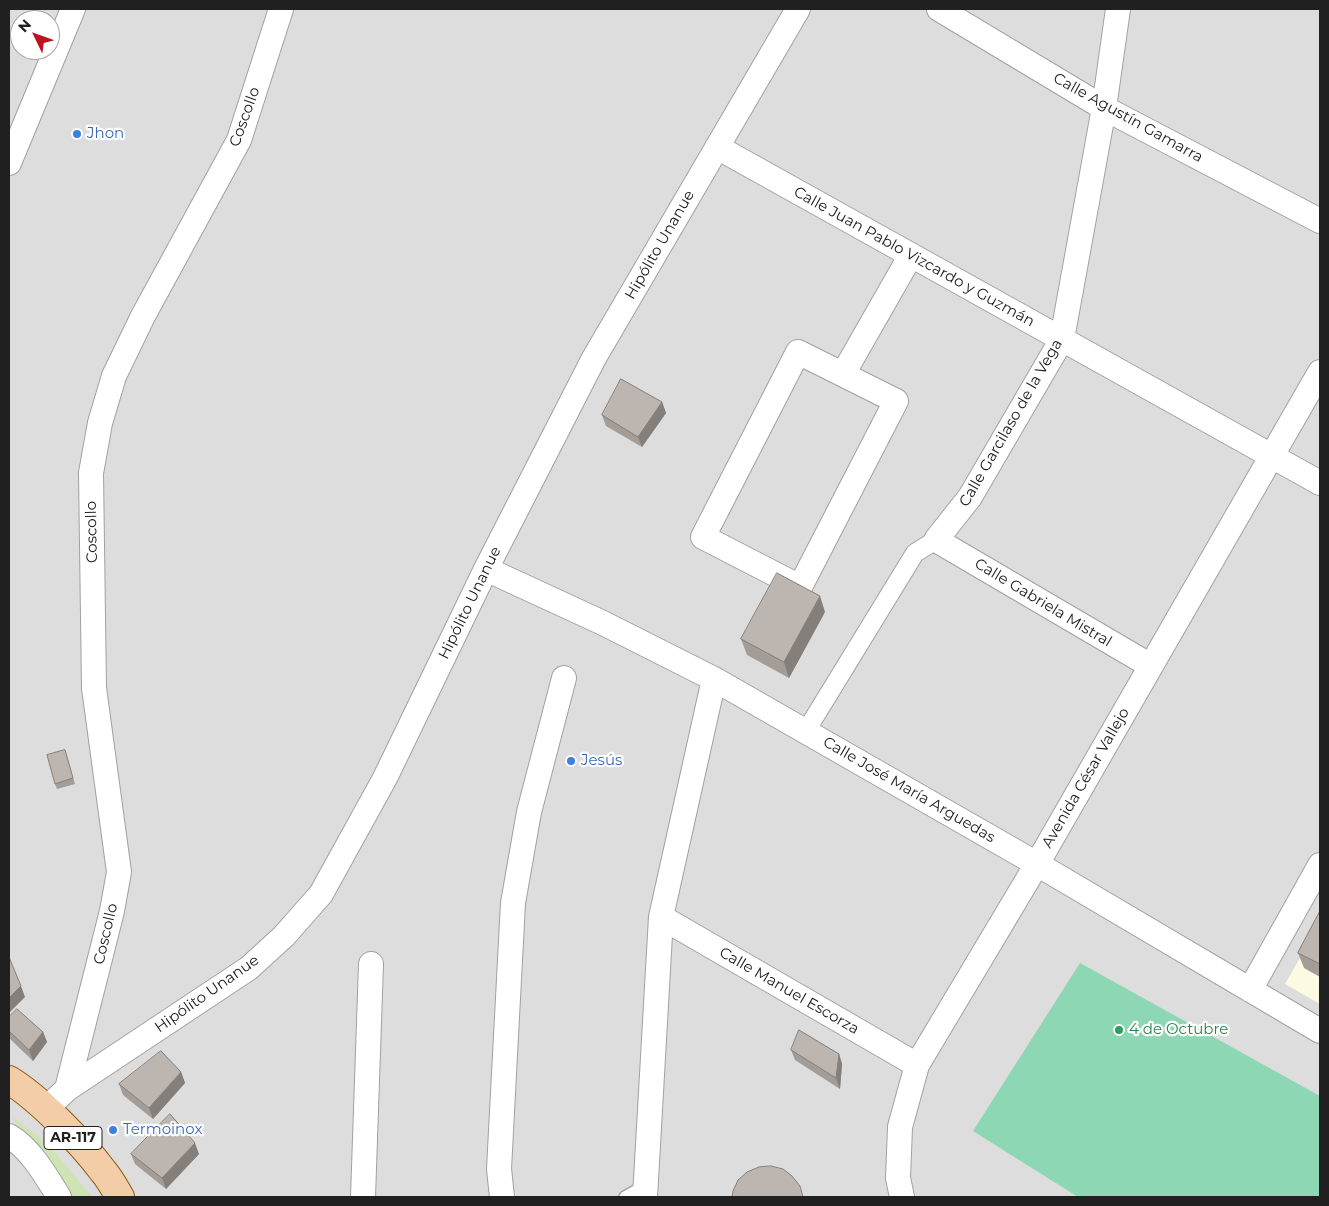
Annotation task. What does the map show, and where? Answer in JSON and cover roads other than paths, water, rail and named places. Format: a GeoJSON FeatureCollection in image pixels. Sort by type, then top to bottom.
{"type":"FeatureCollection","features":[{"type":"Feature","properties":{"kind":"main road","name":"AR-117"},"geometry":{"type":"LineString","coordinates":[[11,1082],[47,1111],[104,1171],[120,1197]]}},
{"type":"Feature","properties":{"kind":"street"},"geometry":{"type":"LineString","coordinates":[[9,163],[18,114],[73,9]]}},
{"type":"Feature","properties":{"kind":"street","name":"Coscollo"},"geometry":{"type":"LineString","coordinates":[[67,1088],[112,911],[119,872],[94,688],[91,473],[99,432],[114,376],[143,316],[239,140],[281,9]]}},
{"type":"Feature","properties":{"kind":"street","name":"Hipólito Unanue"},"geometry":{"type":"LineString","coordinates":[[47,1111],[49,1106],[67,1088],[249,968],[284,936],[321,894],[385,778],[486,569],[594,358],[798,9]]}},
{"type":"Feature","properties":{"kind":"street","name":"Calle Agustín Gamarra"},"geometry":{"type":"LineString","coordinates":[[939,9],[1104,108],[1320,222]]}},
{"type":"Feature","properties":{"kind":"street","name":"Calle Garcilaso de la Vega"},"geometry":{"type":"LineString","coordinates":[[806,731],[915,553],[936,540],[970,497],[1062,339],[1104,108],[1118,9]]}},
{"type":"Feature","properties":{"kind":"street","name":"Calle Juan Pablo Vizcardo y Guzmán"},"geometry":{"type":"LineString","coordinates":[[717,147],[1320,483]]}},
{"type":"Feature","properties":{"kind":"street"},"geometry":{"type":"LineString","coordinates":[[843,374],[911,255]]}},
{"type":"Feature","properties":{"kind":"street"},"geometry":{"type":"LineString","coordinates":[[798,352],[843,374],[896,401],[800,587],[703,537],[798,352]]}},
{"type":"Feature","properties":{"kind":"street","name":"Avenida César Vallejo"},"geometry":{"type":"LineString","coordinates":[[902,1197],[898,1178],[900,1126],[917,1065],[1037,864],[1320,372]]}},
{"type":"Feature","properties":{"kind":"street","name":"Calle Gabriela Mistral"},"geometry":{"type":"LineString","coordinates":[[936,540],[1150,666]]}},
{"type":"Feature","properties":{"kind":"street","name":"Calle José María Arguedas"},"geometry":{"type":"LineString","coordinates":[[486,569],[603,623],[714,679],[1037,864],[1320,1031]]}},
{"type":"Feature","properties":{"kind":"street"},"geometry":{"type":"LineString","coordinates":[[502,1197],[499,1169],[513,904],[529,812],[564,678]]}},
{"type":"Feature","properties":{"kind":"street"},"geometry":{"type":"LineString","coordinates":[[646,1191],[661,916],[714,679]]}},
{"type":"Feature","properties":{"kind":"street"},"geometry":{"type":"LineString","coordinates":[[1250,990],[1320,865]]}},
{"type":"Feature","properties":{"kind":"street","name":"Calle Manuel Escorza"},"geometry":{"type":"LineString","coordinates":[[661,916],[917,1065]]}},
{"type":"Feature","properties":{"kind":"street"},"geometry":{"type":"LineString","coordinates":[[363,1197],[371,964]]}},
{"type":"Feature","properties":{"kind":"street"},"geometry":{"type":"LineString","coordinates":[[9,1136],[17,1141],[45,1174],[59,1197]]}},
{"type":"Feature","properties":{"kind":"lane"},"geometry":{"type":"LineString","coordinates":[[625,1197],[646,1191]]}},
{"type":"Feature","properties":{"kind":"place","name":"Jhon"},"geometry":{"type":"Point","coordinates":[77,134]}},
{"type":"Feature","properties":{"kind":"place","name":"Jesús"},"geometry":{"type":"Point","coordinates":[571,761]}},
{"type":"Feature","properties":{"kind":"place","name":"4 de Octubre"},"geometry":{"type":"Point","coordinates":[1119,1030]}},
{"type":"Feature","properties":{"kind":"place","name":"Termoinox"},"geometry":{"type":"Point","coordinates":[113,1130]}}]}
